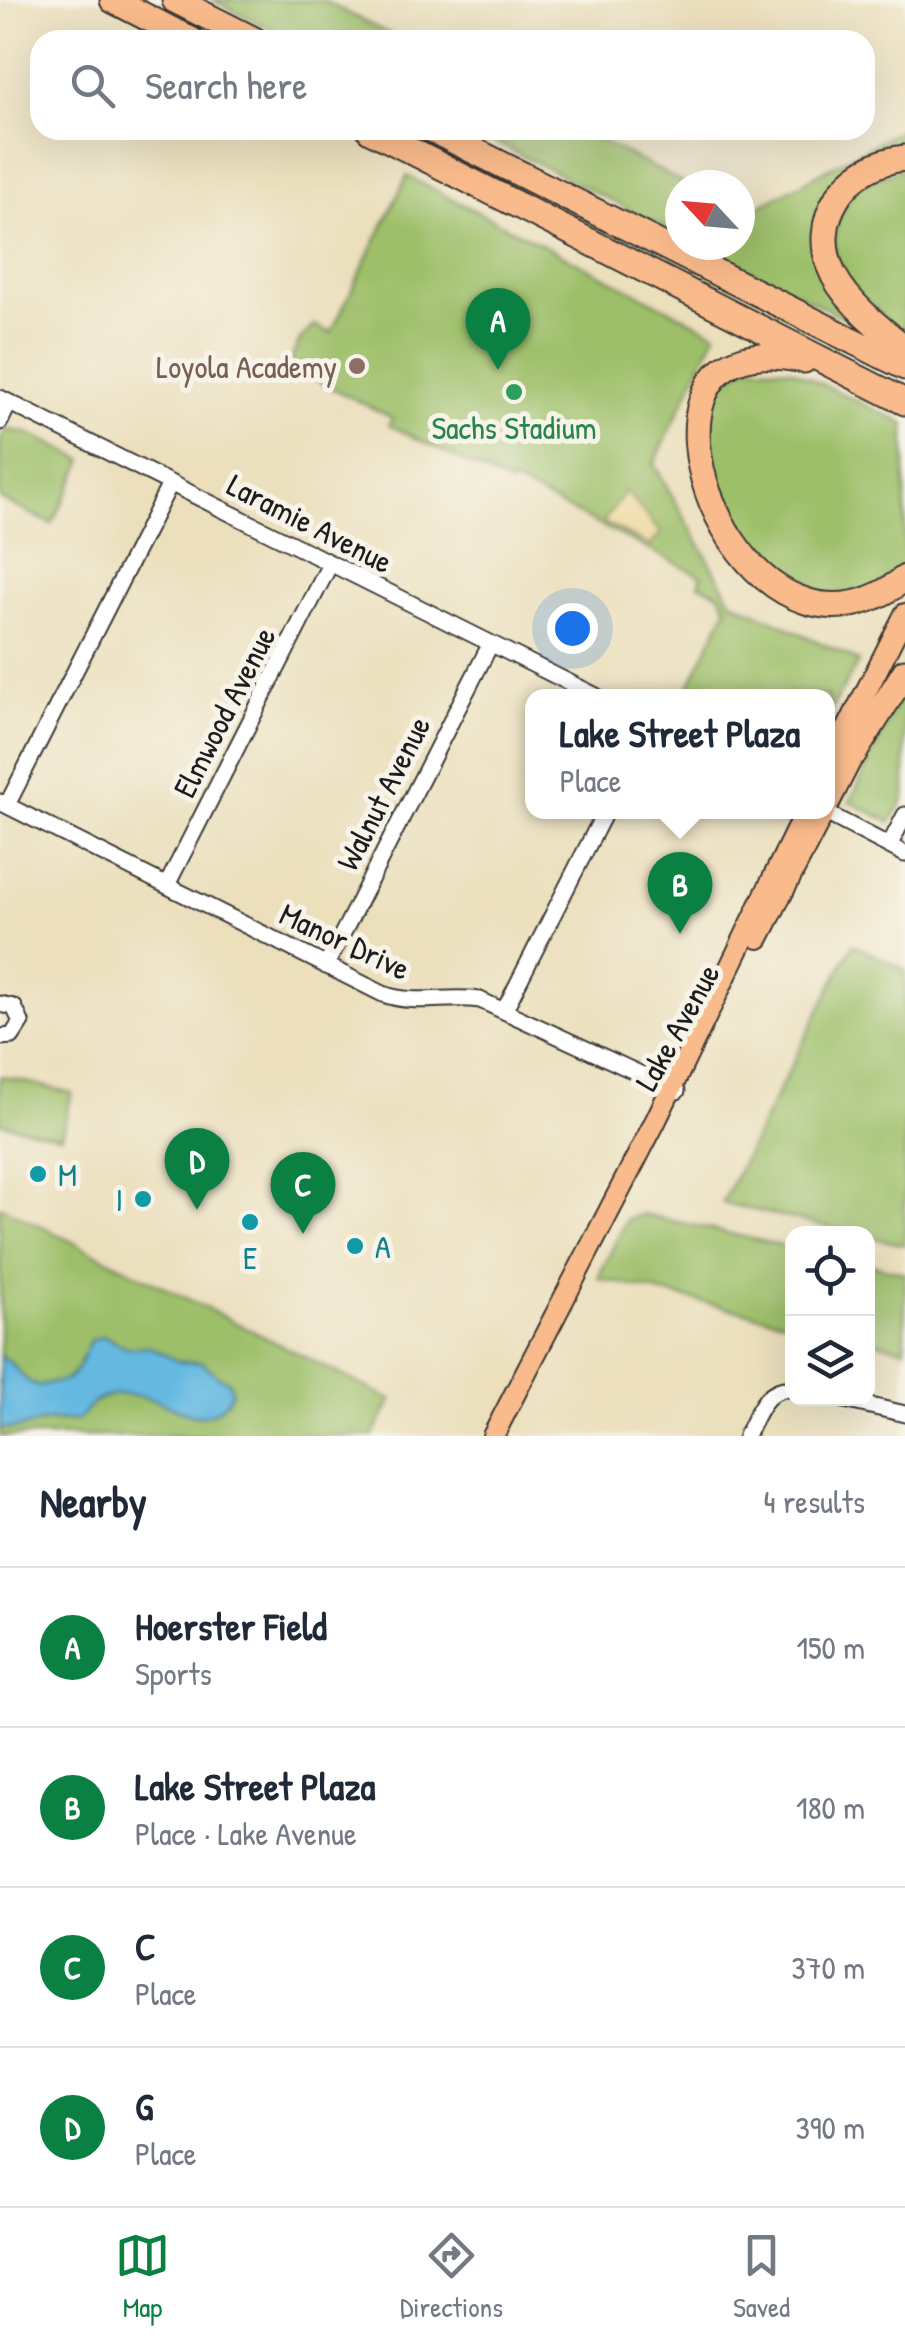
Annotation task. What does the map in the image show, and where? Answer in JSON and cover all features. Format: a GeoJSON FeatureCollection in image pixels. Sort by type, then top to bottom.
{"type":"FeatureCollection","features":[{"type":"Feature","properties":{"kind":"highway"},"geometry":{"type":"LineString","coordinates":[[113,0],[172,30]]}},
{"type":"Feature","properties":{"kind":"highway"},"geometry":{"type":"LineString","coordinates":[[175,0],[234,30]]}},
{"type":"Feature","properties":{"kind":"highway"},"geometry":{"type":"LineString","coordinates":[[390,140],[905,402]]}},
{"type":"Feature","properties":{"kind":"highway"},"geometry":{"type":"LineString","coordinates":[[453,140],[905,367]]}},
{"type":"Feature","properties":{"kind":"highway"},"geometry":{"type":"LineString","coordinates":[[905,158],[876,163],[849,183],[830,212],[825,243],[828,259],[843,289],[905,348]]}},
{"type":"Feature","properties":{"kind":"highway"},"geometry":{"type":"LineString","coordinates":[[827,364],[760,355],[725,367],[714,378],[705,391],[698,427],[708,497],[742,556],[766,580],[792,596],[827,605],[862,604],[905,578]]}},
{"type":"Feature","properties":{"kind":"highway"},"geometry":{"type":"LineString","coordinates":[[854,752],[905,672]]}},
{"type":"Feature","properties":{"kind":"main road"},"geometry":{"type":"LineString","coordinates":[[835,753],[905,614]]}},
{"type":"Feature","properties":{"kind":"main road","name":"Lake Avenue"},"geometry":{"type":"LineString","coordinates":[[835,790],[905,653]]}},
{"type":"Feature","properties":{"kind":"main road","name":"Lake Avenue"},"geometry":{"type":"LineString","coordinates":[[674,1090],[802,819]]}},
{"type":"Feature","properties":{"kind":"main road","name":"Lake Avenue"},"geometry":{"type":"LineString","coordinates":[[502,1433],[634,1163],[820,819]]}},
{"type":"Feature","properties":{"kind":"street"},"geometry":{"type":"LineString","coordinates":[[0,422],[5,401]]}},
{"type":"Feature","properties":{"kind":"street","name":"Laramie Avenue"},"geometry":{"type":"LineString","coordinates":[[5,401],[582,689]]}},
{"type":"Feature","properties":{"kind":"street"},"geometry":{"type":"LineString","coordinates":[[3,804],[170,484]]}},
{"type":"Feature","properties":{"kind":"street","name":"Elmwood Avenue"},"geometry":{"type":"LineString","coordinates":[[167,885],[330,564]]}},
{"type":"Feature","properties":{"kind":"street","name":"Walnut Avenue"},"geometry":{"type":"LineString","coordinates":[[326,966],[490,644]]}},
{"type":"Feature","properties":{"kind":"street","name":"Manor Drive"},"geometry":{"type":"LineString","coordinates":[[3,804],[396,998],[419,1002],[465,998],[505,1009],[674,1090]]}},
{"type":"Feature","properties":{"kind":"street"},"geometry":{"type":"LineString","coordinates":[[889,846],[905,815]]}},
{"type":"Feature","properties":{"kind":"street"},"geometry":{"type":"LineString","coordinates":[[835,816],[905,854]]}},
{"type":"Feature","properties":{"kind":"street"},"geometry":{"type":"LineString","coordinates":[[505,1009],[601,819]]}},
{"type":"Feature","properties":{"kind":"street"},"geometry":{"type":"LineString","coordinates":[[0,1004],[14,1007],[21,1022],[12,1036],[0,1038]]}},
{"type":"Feature","properties":{"kind":"street"},"geometry":{"type":"LineString","coordinates":[[746,1436],[769,1395],[785,1388]]}},
{"type":"Feature","properties":{"kind":"street"},"geometry":{"type":"LineString","coordinates":[[870,1406],[905,1414]]}},
{"type":"Feature","properties":{"kind":"green space"},"geometry":{"type":"Polygon","coordinates":[[[212,0],[322,0],[381,30],[273,30],[212,0]]]}},
{"type":"Feature","properties":{"kind":"green space"},"geometry":{"type":"Polygon","coordinates":[[[905,127],[905,148],[877,153],[856,163],[822,203],[851,311],[849,320],[730,260],[755,260],[755,209],[905,127]]]}},
{"type":"Feature","properties":{"kind":"green space"},"geometry":{"type":"Polygon","coordinates":[[[491,140],[599,140],[665,173],[665,227],[491,140]]]}},
{"type":"Feature","properties":{"kind":"green space"},"geometry":{"type":"Polygon","coordinates":[[[905,167],[905,335],[854,287],[837,257],[834,241],[839,219],[855,187],[905,167]]]}},
{"type":"Feature","properties":{"kind":"green space","name":"Sachs Stadium"},"geometry":{"type":"Polygon","coordinates":[[[407,176],[716,333],[654,464],[732,601],[859,661],[835,703],[835,689],[687,689],[727,608],[720,594],[699,584],[702,576],[389,425],[392,418],[288,366],[300,340],[314,325],[331,333],[407,176]]]}},
{"type":"Feature","properties":{"kind":"green space"},"geometry":{"type":"Polygon","coordinates":[[[750,365],[791,369],[905,424],[905,564],[876,588],[834,596],[790,584],[753,554],[711,474],[708,411],[722,383],[750,365]]]}},
{"type":"Feature","properties":{"kind":"green space"},"geometry":{"type":"Polygon","coordinates":[[[6,429],[30,434],[84,460],[52,524],[0,499],[0,442],[6,429]]]}},
{"type":"Feature","properties":{"kind":"green space"},"geometry":{"type":"Polygon","coordinates":[[[905,686],[905,798],[891,822],[850,802],[905,686]]]}},
{"type":"Feature","properties":{"kind":"green space"},"geometry":{"type":"Polygon","coordinates":[[[853,944],[905,970],[905,1245],[875,1239],[875,1226],[823,1226],[722,1203],[853,944]]]}},
{"type":"Feature","properties":{"kind":"green space"},"geometry":{"type":"Polygon","coordinates":[[[0,1076],[72,1093],[61,1136],[0,1123],[0,1076]]]}},
{"type":"Feature","properties":{"kind":"green space"},"geometry":{"type":"Polygon","coordinates":[[[0,1206],[392,1400],[373,1436],[0,1436],[0,1206]]]}},
{"type":"Feature","properties":{"kind":"green space"},"geometry":{"type":"Polygon","coordinates":[[[643,1214],[785,1246],[785,1321],[598,1278],[626,1220],[643,1214]]]}},
{"type":"Feature","properties":{"kind":"green space"},"geometry":{"type":"Polygon","coordinates":[[[875,1266],[905,1273],[905,1349],[875,1342],[875,1266]]]}},
{"type":"Feature","properties":{"kind":"sand"},"geometry":{"type":"Polygon","coordinates":[[[626,492],[661,533],[650,546],[603,522],[626,492]]]}},
{"type":"Feature","properties":{"kind":"water"},"geometry":{"type":"Polygon","coordinates":[[[103,1336],[128,1348],[148,1346],[180,1362],[202,1362],[229,1381],[230,1397],[217,1410],[200,1416],[144,1397],[113,1395],[99,1400],[77,1420],[0,1429],[0,1356],[39,1386],[68,1378],[77,1369],[91,1340],[103,1336]]]}},
{"type":"Feature","properties":{"kind":"place","name":"Loyola Academy"},"geometry":{"type":"Point","coordinates":[357,366]}},
{"type":"Feature","properties":{"kind":"place","name":"Hoerster Field"},"geometry":{"type":"Point","coordinates":[498,370]}},
{"type":"Feature","properties":{"kind":"place","name":"Sachs Stadium"},"geometry":{"type":"Point","coordinates":[514,392]}},
{"type":"Feature","properties":{"kind":"place","name":"Lake Street Plaza"},"geometry":{"type":"Point","coordinates":[680,934]}},
{"type":"Feature","properties":{"kind":"place","name":"M"},"geometry":{"type":"Point","coordinates":[38,1174]}},
{"type":"Feature","properties":{"kind":"place","name":"I"},"geometry":{"type":"Point","coordinates":[143,1199]}},
{"type":"Feature","properties":{"kind":"place","name":"G"},"geometry":{"type":"Point","coordinates":[197,1210]}},
{"type":"Feature","properties":{"kind":"place","name":"E"},"geometry":{"type":"Point","coordinates":[250,1222]}},
{"type":"Feature","properties":{"kind":"place","name":"C"},"geometry":{"type":"Point","coordinates":[303,1234]}},
{"type":"Feature","properties":{"kind":"place","name":"A"},"geometry":{"type":"Point","coordinates":[355,1246]}}]}
